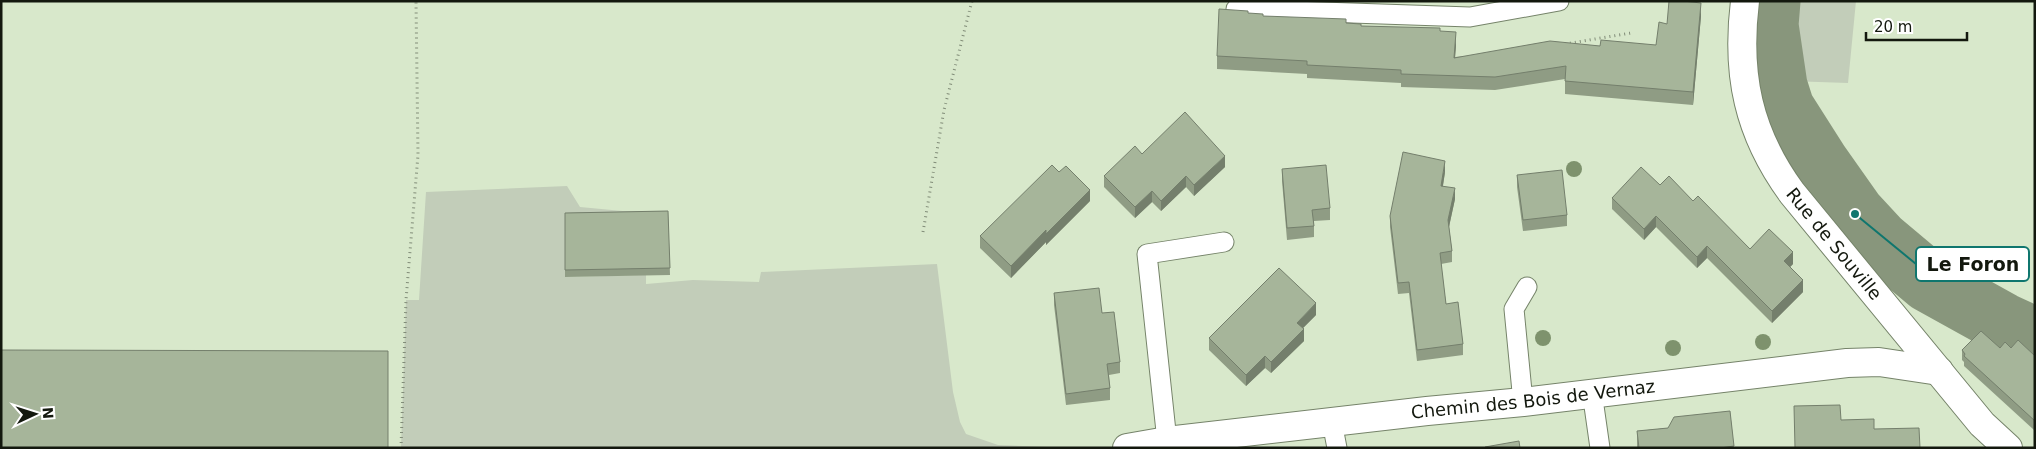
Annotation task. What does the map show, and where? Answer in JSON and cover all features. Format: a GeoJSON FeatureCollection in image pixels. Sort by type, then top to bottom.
{"type":"FeatureCollection","features":[{"type":"Feature","properties":{"kind":"street","name":"Rue de Souville"},"geometry":{"type":"LineString","coordinates":[[1745,1],[1741,42],[1744,87],[1756,129],[1771,162],[1792,193],[1982,424],[2008,448]]}},
{"type":"Feature","properties":{"kind":"street","name":"Chemin des Bois de Vernaz"},"geometry":{"type":"LineString","coordinates":[[1127,448],[1167,441],[1334,435],[1592,392],[1852,362],[1879,362],[1939,371]]}},
{"type":"Feature","properties":{"kind":"lane"},"geometry":{"type":"LineString","coordinates":[[1236,9],[1470,17],[1559,1]]}},
{"type":"Feature","properties":{"kind":"lane"},"geometry":{"type":"LineString","coordinates":[[1167,441],[1147,254],[1224,242]]}},
{"type":"Feature","properties":{"kind":"lane"},"geometry":{"type":"LineString","coordinates":[[1524,402],[1514,309],[1527,287]]}},
{"type":"Feature","properties":{"kind":"lane"},"geometry":{"type":"LineString","coordinates":[[1592,392],[1600,448]]}},
{"type":"Feature","properties":{"kind":"path"},"geometry":{"type":"LineString","coordinates":[[402,448],[406,300],[418,155],[416,1]]}},
{"type":"Feature","properties":{"kind":"path"},"geometry":{"type":"LineString","coordinates":[[923,232],[944,110],[972,1]]}},
{"type":"Feature","properties":{"kind":"path"},"geometry":{"type":"LineString","coordinates":[[1563,44],[1631,33]]}},
{"type":"Feature","properties":{"kind":"green space"},"geometry":{"type":"Polygon","coordinates":[[[1783,1],[1856,1],[1848,83],[1789,81],[1780,8],[1783,1]]]}},
{"type":"Feature","properties":{"kind":"green space"},"geometry":{"type":"Polygon","coordinates":[[[567,186],[580,207],[633,212],[632,218],[565,219],[566,277],[646,275],[646,284],[693,280],[759,282],[761,272],[937,264],[953,392],[960,422],[966,434],[998,445],[1047,447],[401,448],[406,300],[419,300],[426,192],[567,186]]]}},
{"type":"Feature","properties":{"kind":"building"},"geometry":{"type":"Polygon","coordinates":[[[1669,1],[1701,3],[1693,92],[1565,81],[1566,66],[1495,77],[1401,74],[1401,70],[1307,65],[1307,61],[1217,56],[1219,9],[1248,11],[1248,13],[1263,14],[1263,16],[1346,19],[1346,23],[1361,24],[1361,26],[1440,28],[1440,31],[1456,32],[1454,58],[1550,41],[1600,46],[1601,40],[1656,45],[1659,22],[1667,24],[1669,1]]]}},
{"type":"Feature","properties":{"kind":"building"},"geometry":{"type":"Polygon","coordinates":[[[1185,112],[1225,156],[1194,185],[1186,176],[1161,201],[1152,191],[1135,207],[1104,176],[1135,146],[1142,154],[1185,112]]]}},
{"type":"Feature","properties":{"kind":"building"},"geometry":{"type":"Polygon","coordinates":[[[1403,152],[1445,161],[1441,186],[1455,188],[1448,220],[1452,251],[1440,253],[1446,304],[1458,302],[1463,344],[1417,350],[1409,282],[1398,283],[1390,216],[1403,152]]]}},
{"type":"Feature","properties":{"kind":"building"},"geometry":{"type":"Polygon","coordinates":[[[1052,165],[1059,172],[1066,166],[1090,190],[1046,234],[1046,230],[1011,266],[980,236],[1052,165]]]}},
{"type":"Feature","properties":{"kind":"building"},"geometry":{"type":"Polygon","coordinates":[[[1326,165],[1330,208],[1312,210],[1314,226],[1287,228],[1282,169],[1326,165]]]}},
{"type":"Feature","properties":{"kind":"building"},"geometry":{"type":"Polygon","coordinates":[[[1641,167],[1660,185],[1669,176],[1693,201],[1698,196],[1750,249],[1769,229],[1793,252],[1784,261],[1803,280],[1772,311],[1707,246],[1697,257],[1656,216],[1644,229],[1612,198],[1641,167]]]}},
{"type":"Feature","properties":{"kind":"building"},"geometry":{"type":"Polygon","coordinates":[[[1562,170],[1567,215],[1523,220],[1517,175],[1562,170]]]}},
{"type":"Feature","properties":{"kind":"building"},"geometry":{"type":"Polygon","coordinates":[[[668,211],[670,268],[565,270],[565,213],[668,211]]]}},
{"type":"Feature","properties":{"kind":"building"},"geometry":{"type":"Polygon","coordinates":[[[1279,268],[1316,303],[1297,323],[1304,329],[1271,362],[1265,356],[1246,375],[1209,338],[1279,268]]]}},
{"type":"Feature","properties":{"kind":"building"},"geometry":{"type":"Polygon","coordinates":[[[1099,288],[1102,313],[1114,312],[1120,362],[1107,364],[1110,388],[1066,394],[1054,293],[1099,288]]]}},
{"type":"Feature","properties":{"kind":"building"},"geometry":{"type":"Polygon","coordinates":[[[1981,331],[2000,348],[2005,342],[2011,348],[2018,340],[2035,356],[2035,421],[1964,356],[1965,354],[1962,350],[1981,331]]]}},
{"type":"Feature","properties":{"kind":"building"},"geometry":{"type":"Polygon","coordinates":[[[1,350],[388,351],[388,448],[1,448],[1,350]]]}},
{"type":"Feature","properties":{"kind":"building"},"geometry":{"type":"Polygon","coordinates":[[[1840,405],[1841,420],[1874,419],[1874,429],[1919,428],[1920,448],[1795,448],[1794,406],[1840,405]]]}},
{"type":"Feature","properties":{"kind":"building"},"geometry":{"type":"Polygon","coordinates":[[[1730,411],[1734,446],[1720,448],[1639,448],[1637,431],[1668,428],[1674,417],[1730,411]]]}},
{"type":"Feature","properties":{"kind":"building"},"geometry":{"type":"Polygon","coordinates":[[[1519,441],[1520,448],[1485,448],[1485,447],[1519,441]]]}},
{"type":"Feature","properties":{"kind":"waterway"},"geometry":{"type":"LineString","coordinates":[[1770,1],[1768,25],[1777,86],[1784,108],[1819,163],[1855,214],[1880,241],[1929,282],[2003,323],[2035,338]]}},
{"type":"Feature","properties":{"kind":"place","name":"Le Foron"},"geometry":{"type":"Point","coordinates":[1855,214]}}]}
